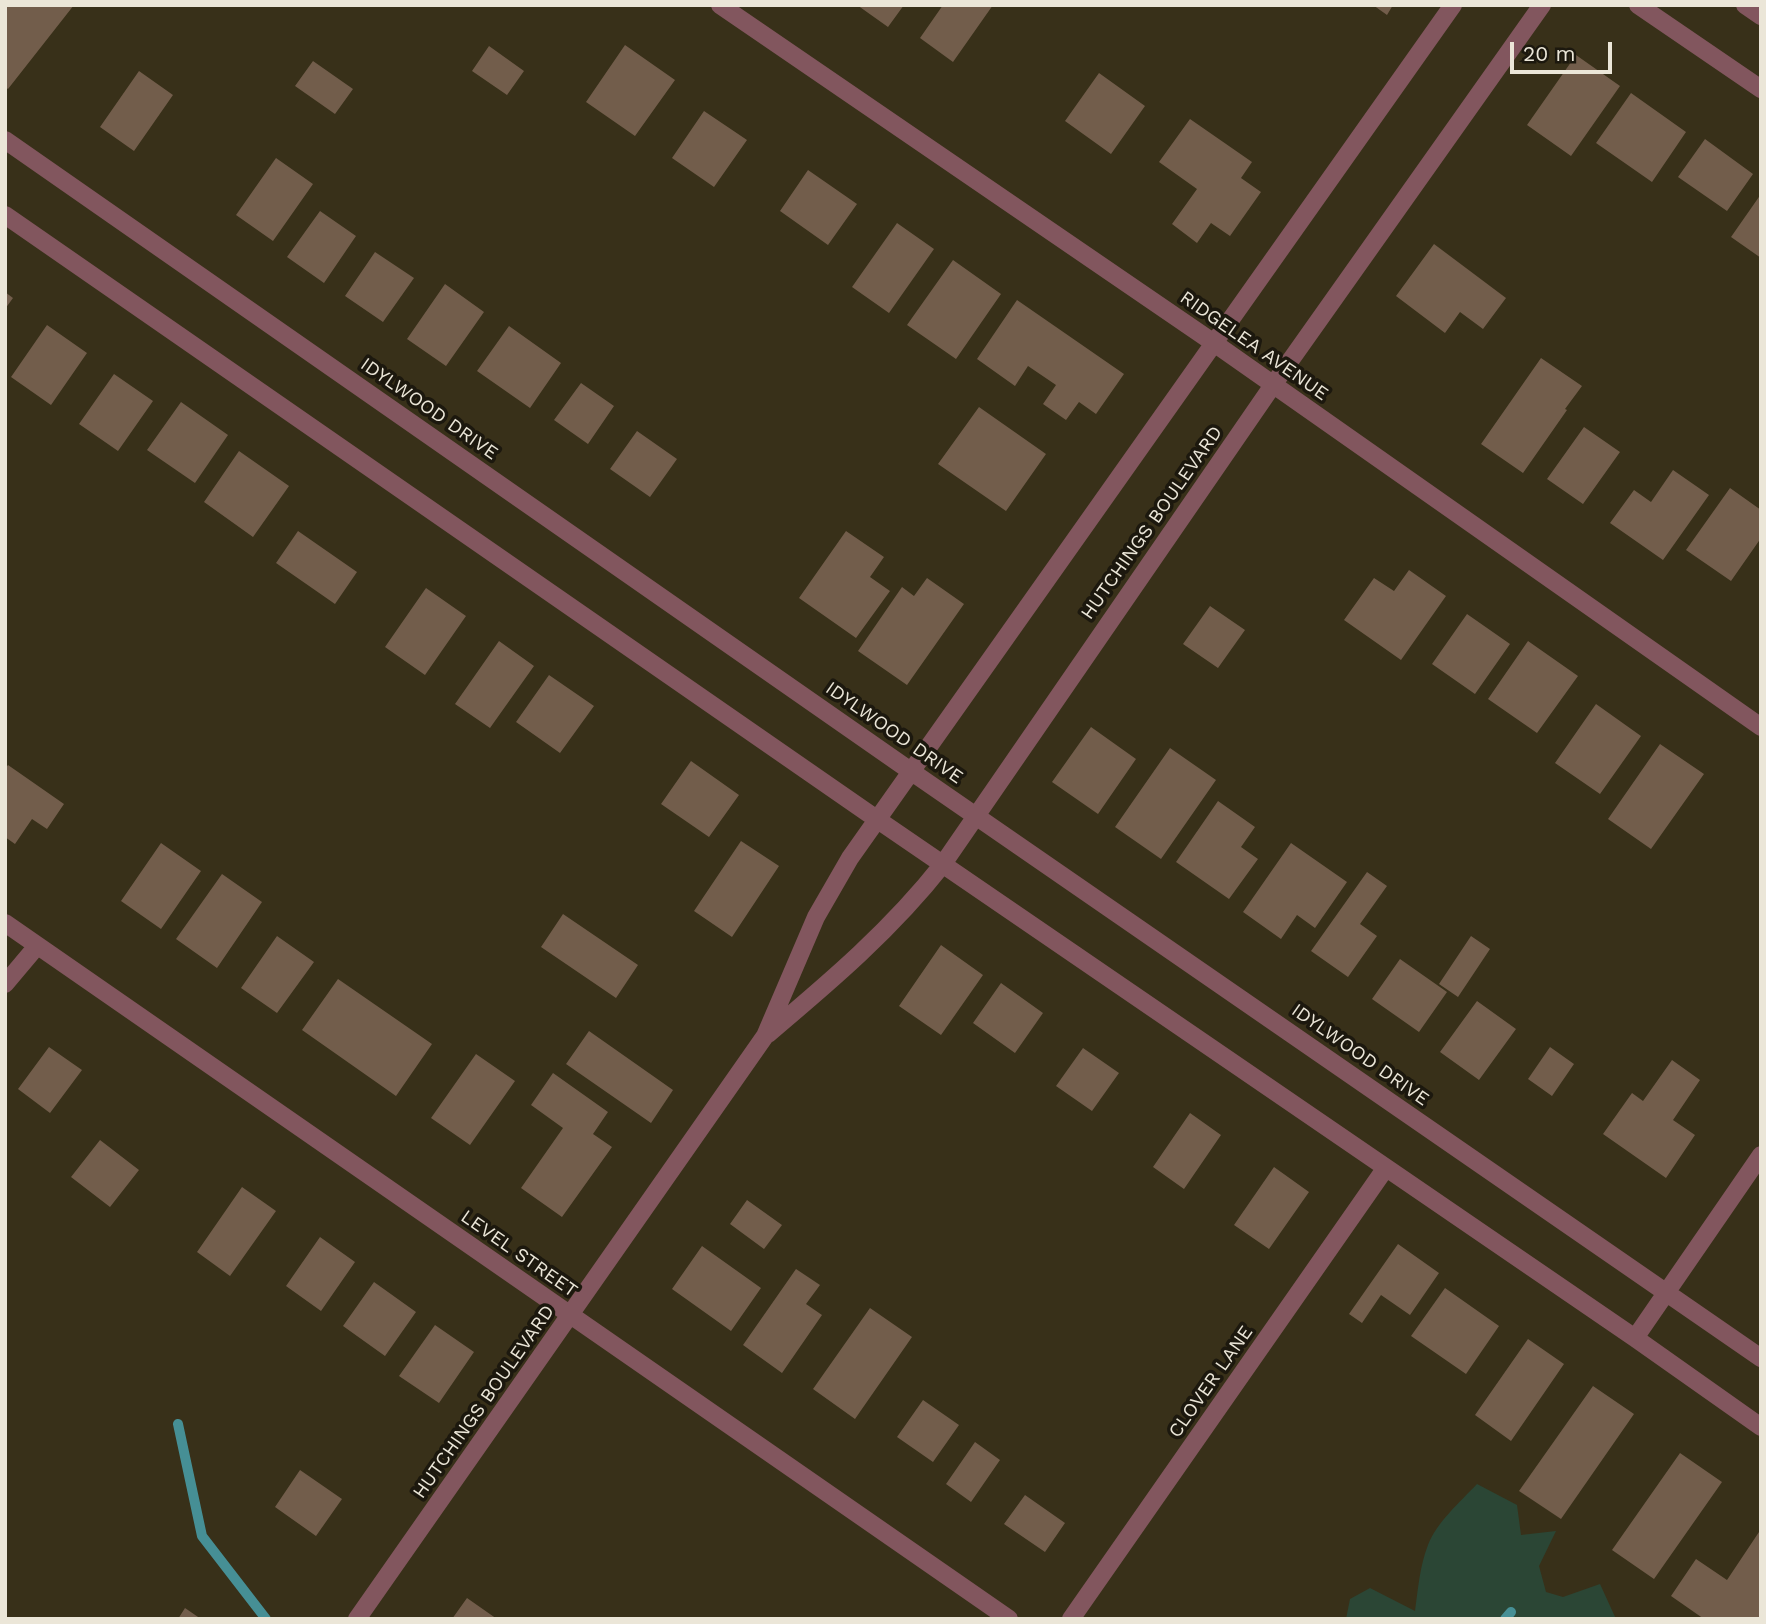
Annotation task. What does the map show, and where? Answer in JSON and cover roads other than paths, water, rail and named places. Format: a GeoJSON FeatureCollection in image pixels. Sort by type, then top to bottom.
{"type":"FeatureCollection","features":[{"type":"Feature","properties":{"kind":"street","name":"RIDGELEA AVENUE"},"geometry":{"type":"LineString","coordinates":[[720,5],[1214,343],[1761,727]]}},
{"type":"Feature","properties":{"kind":"street","name":"HUTCHINGS BOULEVARD"},"geometry":{"type":"LineString","coordinates":[[357,1619],[765,1036],[816,917],[850,859],[1452,5]]}},
{"type":"Feature","properties":{"kind":"street","name":"HUTCHINGS BOULEVARD"},"geometry":{"type":"LineString","coordinates":[[765,1036],[873,942],[907,908],[943,864],[1273,385],[1542,5]]}},
{"type":"Feature","properties":{"kind":"street"},"geometry":{"type":"LineString","coordinates":[[1638,5],[1761,89]]}},
{"type":"Feature","properties":{"kind":"street"},"geometry":{"type":"LineString","coordinates":[[1745,5],[1761,16]]}},
{"type":"Feature","properties":{"kind":"street","name":"IDYLWOOD DRIVE"},"geometry":{"type":"LineString","coordinates":[[5,140],[912,772],[1761,1358]]}},
{"type":"Feature","properties":{"kind":"street"},"geometry":{"type":"LineString","coordinates":[[5,215],[1761,1427]]}},
{"type":"Feature","properties":{"kind":"street","name":"LEVEL STREET"},"geometry":{"type":"LineString","coordinates":[[5,923],[1009,1619]]}},
{"type":"Feature","properties":{"kind":"street"},"geometry":{"type":"LineString","coordinates":[[5,984],[37,946]]}},
{"type":"Feature","properties":{"kind":"street"},"geometry":{"type":"LineString","coordinates":[[1635,1338],[1761,1155]]}},
{"type":"Feature","properties":{"kind":"street","name":"CLOVER LANE"},"geometry":{"type":"LineString","coordinates":[[1071,1619],[1385,1168]]}},
{"type":"Feature","properties":{"kind":"waterway"},"geometry":{"type":"LineString","coordinates":[[178,1424],[202,1536],[266,1619]]}},
{"type":"Feature","properties":{"kind":"waterway"},"geometry":{"type":"LineString","coordinates":[[1505,1619],[1511,1612]]}}]}
